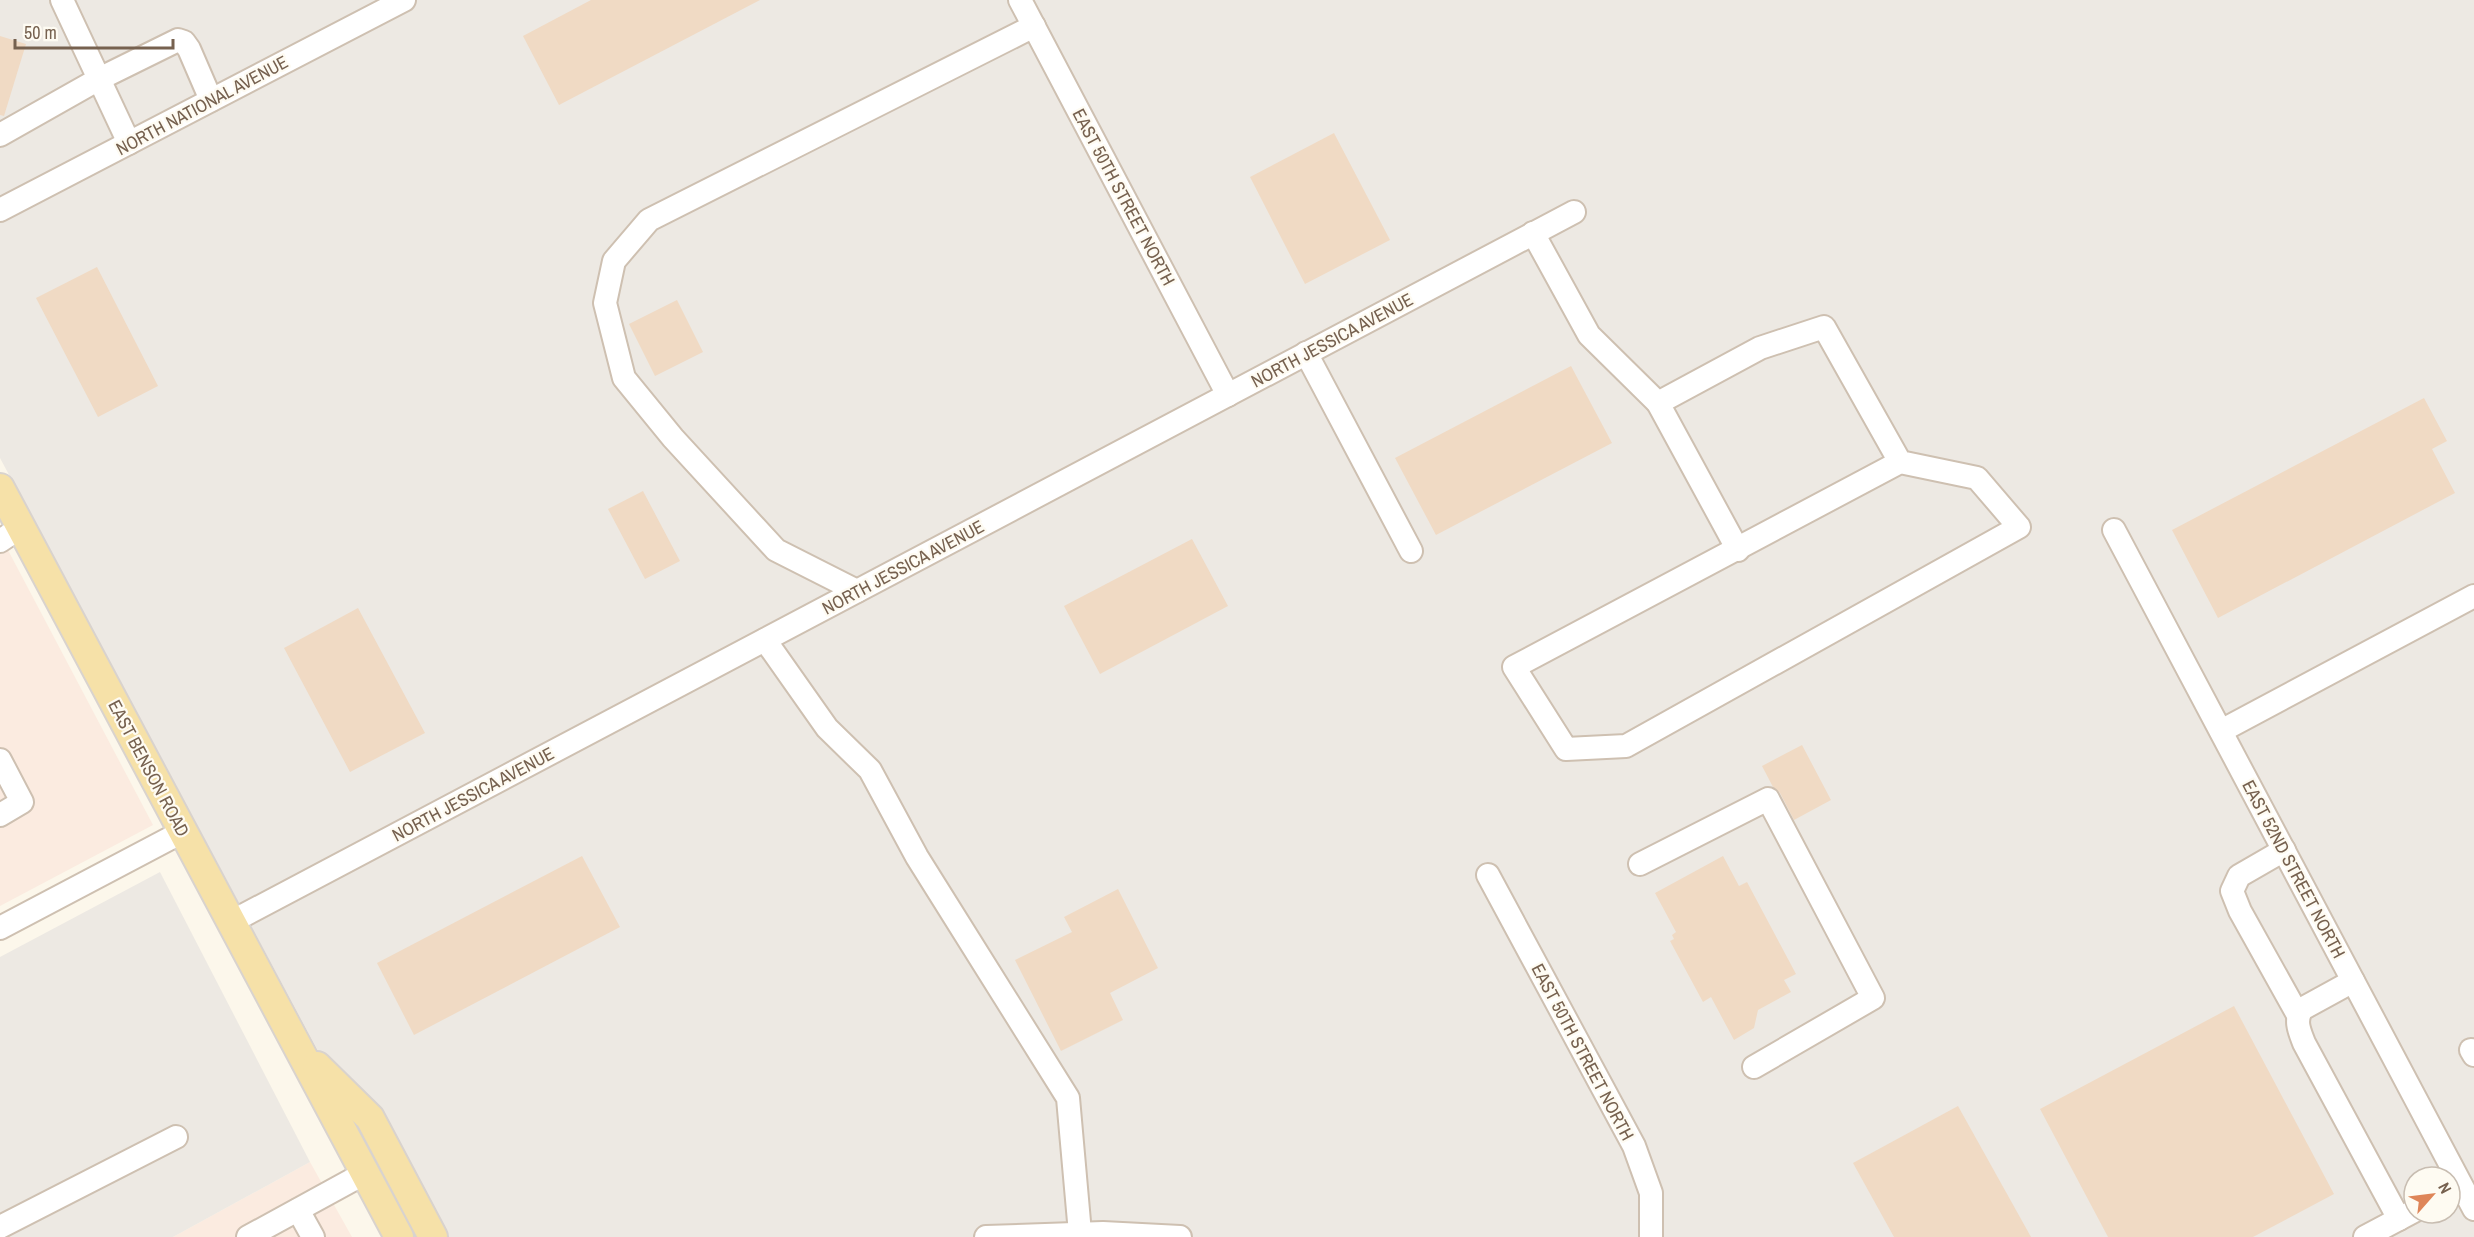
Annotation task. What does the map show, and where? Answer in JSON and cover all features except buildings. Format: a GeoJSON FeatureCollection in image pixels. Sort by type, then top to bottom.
{"type":"FeatureCollection","features":[{"type":"Feature","properties":{"kind":"main road","name":"EAST BENSON ROAD"},"geometry":{"type":"LineString","coordinates":[[0,488],[10,534],[182,832],[399,1237]]}},
{"type":"Feature","properties":{"kind":"main road","name":"EAST BENSON ROAD"},"geometry":{"type":"LineString","coordinates":[[298,1048],[370,1118],[434,1237]]}},
{"type":"Feature","properties":{"kind":"street"},"geometry":{"type":"LineString","coordinates":[[62,0],[129,143]]}},
{"type":"Feature","properties":{"kind":"street","name":"NORTH NATIONAL AVENUE"},"geometry":{"type":"LineString","coordinates":[[0,210],[404,0]]}},
{"type":"Feature","properties":{"kind":"street","name":"EAST 50TH STREET NORTH"},"geometry":{"type":"LineString","coordinates":[[1020,0],[1228,395]]}},
{"type":"Feature","properties":{"kind":"street"},"geometry":{"type":"LineString","coordinates":[[857,591],[776,550],[674,438],[624,378],[605,303],[614,261],[649,220],[1034,26]]}},
{"type":"Feature","properties":{"kind":"street"},"geometry":{"type":"LineString","coordinates":[[0,135],[99,79],[178,40],[184,42],[189,49],[211,100]]}},
{"type":"Feature","properties":{"kind":"street","name":"NORTH JESSICA AVENUE"},"geometry":{"type":"LineString","coordinates":[[231,922],[1574,212]]}},
{"type":"Feature","properties":{"kind":"street"},"geometry":{"type":"LineString","coordinates":[[1533,233],[1589,335],[1658,403],[1738,550]]}},
{"type":"Feature","properties":{"kind":"street"},"geometry":{"type":"LineString","coordinates":[[1658,403],[1760,348],[1824,327],[1900,462]]}},
{"type":"Feature","properties":{"kind":"street"},"geometry":{"type":"LineString","coordinates":[[1306,353],[1411,551]]}},
{"type":"Feature","properties":{"kind":"street"},"geometry":{"type":"LineString","coordinates":[[1900,462],[1977,478],[2019,527],[1626,746],[1566,749],[1514,667],[1900,462]]}},
{"type":"Feature","properties":{"kind":"street","name":"EAST 52ND STREET NORTH"},"geometry":{"type":"LineString","coordinates":[[2114,530],[2353,981],[2445,1165]]}},
{"type":"Feature","properties":{"kind":"street"},"geometry":{"type":"LineString","coordinates":[[2221,731],[2474,596]]}},
{"type":"Feature","properties":{"kind":"street"},"geometry":{"type":"LineString","coordinates":[[765,640],[827,728],[870,770],[917,857],[1068,1098],[1080,1233]]}},
{"type":"Feature","properties":{"kind":"street"},"geometry":{"type":"LineString","coordinates":[[0,760],[22,802],[0,815]]}},
{"type":"Feature","properties":{"kind":"street"},"geometry":{"type":"LineString","coordinates":[[1640,864],[1767,799],[1873,998],[1754,1067]]}},
{"type":"Feature","properties":{"kind":"street"},"geometry":{"type":"LineString","coordinates":[[0,928],[182,832]]}},
{"type":"Feature","properties":{"kind":"street"},"geometry":{"type":"LineString","coordinates":[[2284,850],[2239,876],[2232,891],[2240,911],[2298,1015],[2298,1026],[2304,1043],[2402,1207]]}},
{"type":"Feature","properties":{"kind":"street","name":"EAST 50TH STREET NORTH"},"geometry":{"type":"LineString","coordinates":[[1488,875],[1634,1146],[1651,1193],[1651,1237]]}},
{"type":"Feature","properties":{"kind":"street"},"geometry":{"type":"LineString","coordinates":[[2298,1015],[2302,1010],[2353,981]]}},
{"type":"Feature","properties":{"kind":"street"},"geometry":{"type":"LineString","coordinates":[[0,1227],[176,1137]]}},
{"type":"Feature","properties":{"kind":"street"},"geometry":{"type":"LineString","coordinates":[[248,1237],[365,1173]]}},
{"type":"Feature","properties":{"kind":"street","name":"EAST 52ND STREET NORTH"},"geometry":{"type":"LineString","coordinates":[[2462,1195],[2474,1209]]}},
{"type":"Feature","properties":{"kind":"street"},"geometry":{"type":"LineString","coordinates":[[298,1210],[313,1237]]}},
{"type":"Feature","properties":{"kind":"street"},"geometry":{"type":"LineString","coordinates":[[2365,1237],[2402,1218]]}},
{"type":"Feature","properties":{"kind":"street"},"geometry":{"type":"LineString","coordinates":[[986,1237],[1080,1233],[1180,1237]]}},
{"type":"Feature","properties":{"kind":"shaded area"},"geometry":{"type":"Polygon","coordinates":[[[0,0],[2474,0],[2474,1237],[418,1237],[0,458],[0,0]]]}},
{"type":"Feature","properties":{"kind":"shaded area"},"geometry":{"type":"Polygon","coordinates":[[[0,535],[153,825],[0,906],[0,535]]]}},
{"type":"Feature","properties":{"kind":"shaded area"},"geometry":{"type":"Polygon","coordinates":[[[160,872],[310,1162],[173,1237],[0,1237],[0,957],[160,872]]]}},
{"type":"Feature","properties":{"kind":"shaded area"},"geometry":{"type":"Polygon","coordinates":[[[310,1162],[352,1237],[173,1237],[310,1162]]]}}]}
